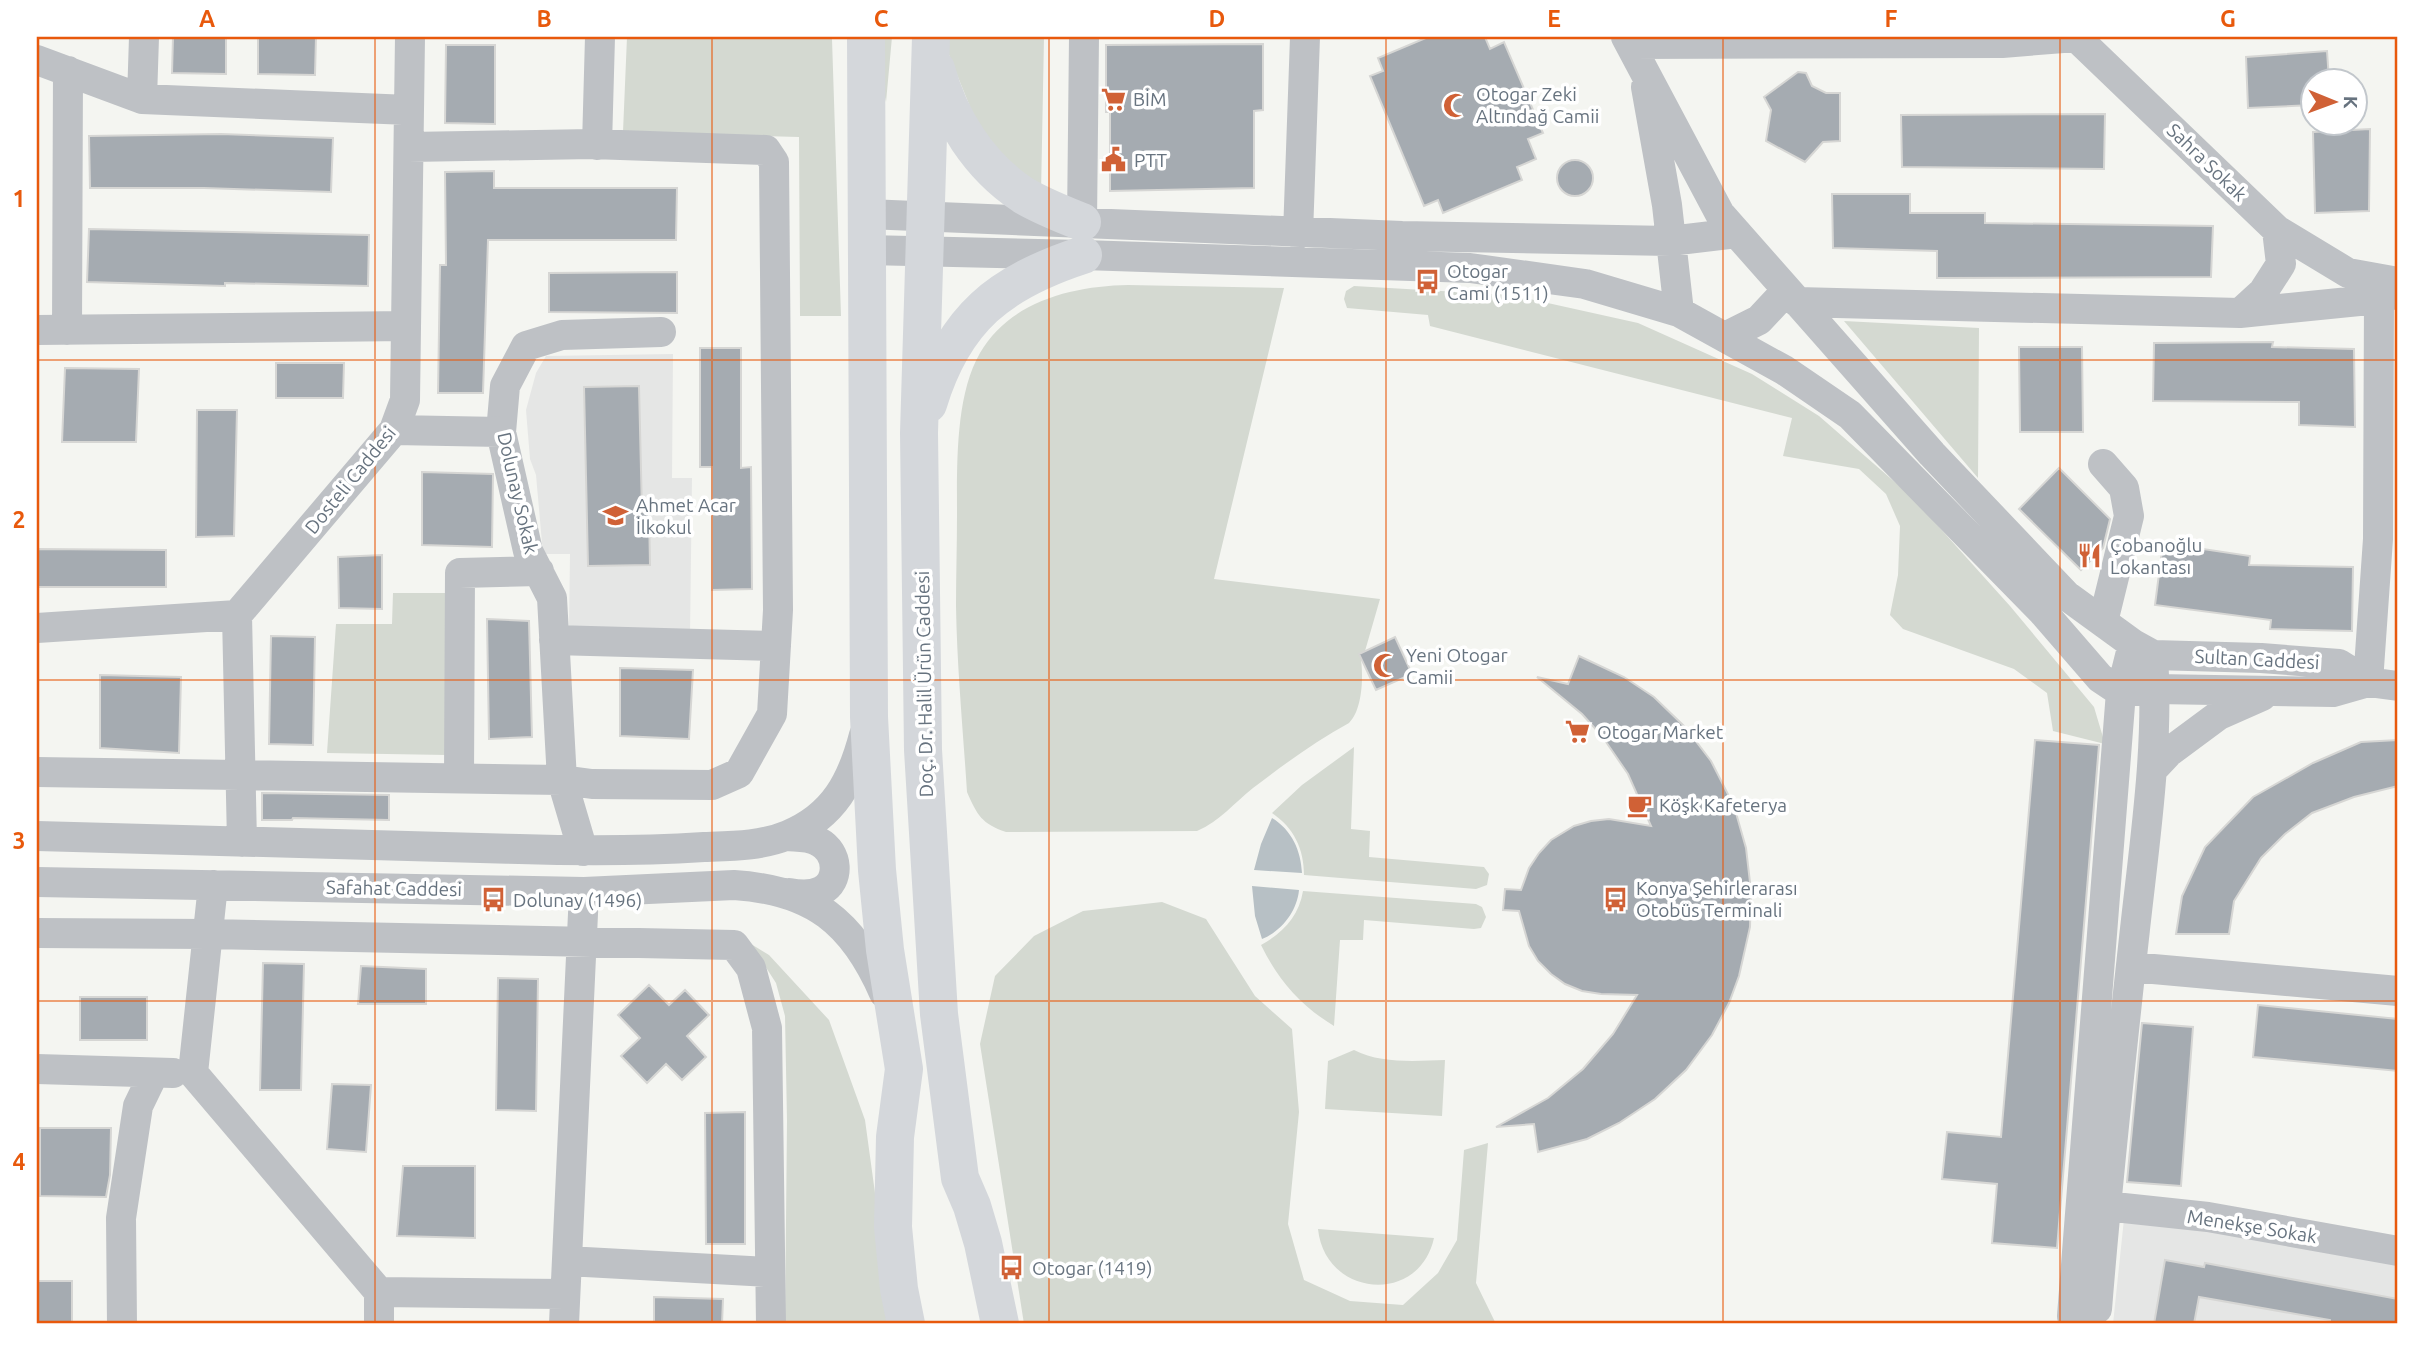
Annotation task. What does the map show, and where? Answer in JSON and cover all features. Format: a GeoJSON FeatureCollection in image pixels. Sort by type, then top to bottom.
{"type":"FeatureCollection","features":[{"type":"Feature","properties":{"kind":"main road"},"geometry":{"type":"LineString","coordinates":[[866,37],[869,717],[877,870],[885,950],[904,1069],[895,1137],[892,1227],[906,1324]]}},
{"type":"Feature","properties":{"kind":"main road"},"geometry":{"type":"LineString","coordinates":[[919,433],[941,368],[956,340],[975,316],[998,294],[1082,238],[1046,208],[1001,177],[974,149],[942,93],[930,42]]}},
{"type":"Feature","properties":{"kind":"main road","name":"Doç. Dr. Halil Ürün Caddesi"},"geometry":{"type":"LineString","coordinates":[[930,42],[919,433],[923,750],[939,1014],[960,1178],[983,1243],[1000,1324]]}},
{"type":"Feature","properties":{"kind":"main road"},"geometry":{"type":"LineString","coordinates":[[868,324],[884,315],[899,323],[902,334],[904,404],[919,433]]}},
{"type":"Feature","properties":{"kind":"street"},"geometry":{"type":"LineString","coordinates":[[142,99],[144,37]]}},
{"type":"Feature","properties":{"kind":"street","name":"Dosteli Caddesi"},"geometry":{"type":"LineString","coordinates":[[237,615],[394,430],[405,400],[410,37]]}},
{"type":"Feature","properties":{"kind":"street"},"geometry":{"type":"LineString","coordinates":[[597,145],[600,37]]}},
{"type":"Feature","properties":{"kind":"street"},"geometry":{"type":"LineString","coordinates":[[1082,238],[1084,37]]}},
{"type":"Feature","properties":{"kind":"street"},"geometry":{"type":"LineString","coordinates":[[1298,234],[1306,37]]}},
{"type":"Feature","properties":{"kind":"street"},"geometry":{"type":"LineString","coordinates":[[1633,49],[2002,43],[2076,37]]}},
{"type":"Feature","properties":{"kind":"street","name":"Sahra Sokak"},"geometry":{"type":"LineString","coordinates":[[2076,37],[2277,230],[2348,273],[2392,291]]}},
{"type":"Feature","properties":{"kind":"street"},"geometry":{"type":"LineString","coordinates":[[1633,49],[1667,205],[1679,312]]}},
{"type":"Feature","properties":{"kind":"street"},"geometry":{"type":"LineString","coordinates":[[1633,49],[1720,214],[1932,454],[2067,596],[2143,650],[2156,689],[2153,769],[2105,1206],[2097,1309],[2072,1316],[2121,692],[2143,650]]}},
{"type":"Feature","properties":{"kind":"street"},"geometry":{"type":"LineString","coordinates":[[37,60],[142,99],[409,110]]}},
{"type":"Feature","properties":{"kind":"street"},"geometry":{"type":"LineString","coordinates":[[67,330],[68,71]]}},
{"type":"Feature","properties":{"kind":"street"},"geometry":{"type":"LineString","coordinates":[[37,772],[562,780],[592,785],[712,785],[739,773],[772,714],[776,646],[778,596],[774,162],[766,150],[597,145],[409,147]]}},
{"type":"Feature","properties":{"kind":"street"},"geometry":{"type":"LineString","coordinates":[[2241,313],[2263,292],[2281,264],[2277,230]]}},
{"type":"Feature","properties":{"kind":"street"},"geometry":{"type":"LineString","coordinates":[[867,232],[1082,238],[1470,268],[1586,284],[1679,312],[1784,370],[1850,415],[2042,611],[2100,678],[2121,692],[2156,689],[2333,692],[2368,682],[2392,291],[2241,313],[1792,296],[1759,320],[1725,337]]}},
{"type":"Feature","properties":{"kind":"street"},"geometry":{"type":"LineString","coordinates":[[1082,238],[1298,234],[1670,241],[1737,233]]}},
{"type":"Feature","properties":{"kind":"street"},"geometry":{"type":"LineString","coordinates":[[37,330],[406,326]]}},
{"type":"Feature","properties":{"kind":"street","name":"Dolunay Sokak"},"geometry":{"type":"LineString","coordinates":[[583,851],[562,780],[552,598],[528,551],[501,432],[505,386],[526,346],[562,335],[661,332]]}},
{"type":"Feature","properties":{"kind":"street"},"geometry":{"type":"LineString","coordinates":[[394,430],[501,432]]}},
{"type":"Feature","properties":{"kind":"street"},"geometry":{"type":"LineString","coordinates":[[2102,622],[2129,516],[2124,488],[2103,464]]}},
{"type":"Feature","properties":{"kind":"street"},"geometry":{"type":"LineString","coordinates":[[459,779],[460,573],[539,571]]}},
{"type":"Feature","properties":{"kind":"street"},"geometry":{"type":"LineString","coordinates":[[37,628],[237,615],[242,842]]}},
{"type":"Feature","properties":{"kind":"street"},"geometry":{"type":"LineString","coordinates":[[555,640],[776,646]]}},
{"type":"Feature","properties":{"kind":"street","name":"Sultan Caddesi"},"geometry":{"type":"LineString","coordinates":[[2143,650],[2339,664],[2368,682],[2398,686]]}},
{"type":"Feature","properties":{"kind":"street"},"geometry":{"type":"LineString","coordinates":[[2153,769],[2169,752],[2219,715],[2272,692]]}},
{"type":"Feature","properties":{"kind":"street"},"geometry":{"type":"LineString","coordinates":[[37,836],[583,851],[731,846],[767,842],[787,836],[827,811],[844,789],[857,761],[869,717]]}},
{"type":"Feature","properties":{"kind":"street"},"geometry":{"type":"LineString","coordinates":[[778,891],[811,895],[824,890],[833,879],[836,865],[831,851],[819,842],[805,837],[787,836]]}},
{"type":"Feature","properties":{"kind":"street","name":"Safahat Caddesi"},"geometry":{"type":"LineString","coordinates":[[37,882],[584,892],[734,885],[778,891],[833,917],[853,936],[866,956],[896,1020]]}},
{"type":"Feature","properties":{"kind":"street"},"geometry":{"type":"LineString","coordinates":[[213,885],[193,1073],[379,1292],[379,1324]]}},
{"type":"Feature","properties":{"kind":"street"},"geometry":{"type":"LineString","coordinates":[[564,1324],[584,892]]}},
{"type":"Feature","properties":{"kind":"street"},"geometry":{"type":"LineString","coordinates":[[37,933],[734,945],[751,968],[766,1028],[771,1324]]}},
{"type":"Feature","properties":{"kind":"street"},"geometry":{"type":"LineString","coordinates":[[2131,967],[2398,991]]}},
{"type":"Feature","properties":{"kind":"street"},"geometry":{"type":"LineString","coordinates":[[37,1069],[193,1073]]}},
{"type":"Feature","properties":{"kind":"street"},"geometry":{"type":"LineString","coordinates":[[122,1324],[121,1218],[138,1106],[154,1073]]}},
{"type":"Feature","properties":{"kind":"street","name":"Menekşe Sokak"},"geometry":{"type":"LineString","coordinates":[[2105,1206],[2208,1217],[2398,1251]]}},
{"type":"Feature","properties":{"kind":"street"},"geometry":{"type":"LineString","coordinates":[[567,1261],[770,1272]]}},
{"type":"Feature","properties":{"kind":"street"},"geometry":{"type":"LineString","coordinates":[[379,1292],[565,1294]]}},
{"type":"Feature","properties":{"kind":"shaded area"},"geometry":{"type":"Polygon","coordinates":[[[627,37],[832,39],[841,316],[800,316],[799,137],[623,132],[627,37]]]}},
{"type":"Feature","properties":{"kind":"shaded area"},"geometry":{"type":"Polygon","coordinates":[[[882,37],[892,37],[886,102],[883,87],[882,37]]]}},
{"type":"Feature","properties":{"kind":"shaded area"},"geometry":{"type":"Polygon","coordinates":[[[945,37],[1044,37],[1041,194],[990,156],[945,45],[945,37]]]}},
{"type":"Feature","properties":{"kind":"shaded area"},"geometry":{"type":"Polygon","coordinates":[[[1128,285],[1284,288],[1214,579],[1380,599],[1365,651],[1360,654],[1360,700],[1349,723],[1288,762],[1220,817],[1197,831],[1006,832],[981,818],[967,792],[956,606],[959,432],[966,390],[980,353],[993,335],[1026,309],[1065,293],[1128,285]]]}},
{"type":"Feature","properties":{"kind":"shaded area"},"geometry":{"type":"Polygon","coordinates":[[[1354,286],[1511,295],[1638,323],[1752,374],[1819,416],[1912,497],[2010,606],[2094,707],[2105,744],[2053,731],[2047,693],[2014,669],[1903,629],[1890,615],[1898,575],[1900,526],[1886,494],[1859,469],[1783,456],[1792,418],[1430,326],[1428,315],[1347,308],[1344,299],[1346,291],[1354,286]]]}},
{"type":"Feature","properties":{"kind":"shaded area"},"geometry":{"type":"Polygon","coordinates":[[[1844,321],[1979,328],[1978,478],[1844,321]]]}},
{"type":"Feature","properties":{"kind":"shaded area","name":"Ahmet Acar İlkokul"},"geometry":{"type":"Polygon","coordinates":[[[673,354],[672,478],[692,478],[690,635],[569,631],[570,554],[543,554],[536,475],[530,459],[526,410],[536,373],[546,356],[673,354]]]}},
{"type":"Feature","properties":{"kind":"shaded area"},"geometry":{"type":"Polygon","coordinates":[[[393,593],[450,593],[447,755],[327,753],[336,624],[392,624],[393,593]]]}},
{"type":"Feature","properties":{"kind":"shaded area"},"geometry":{"type":"Polygon","coordinates":[[[1354,747],[1351,829],[1370,831],[1369,857],[1484,867],[1489,874],[1487,885],[1476,889],[1304,875],[1300,848],[1292,832],[1272,813],[1302,785],[1354,747]]]}},
{"type":"Feature","properties":{"kind":"shaded area"},"geometry":{"type":"Polygon","coordinates":[[[1272,818],[1285,829],[1294,842],[1302,873],[1254,870],[1272,818]]]}},
{"type":"Feature","properties":{"kind":"shaded area"},"geometry":{"type":"Polygon","coordinates":[[[1252,886],[1299,890],[1292,913],[1282,926],[1262,939],[1255,916],[1252,886]]]}},
{"type":"Feature","properties":{"kind":"shaded area"},"geometry":{"type":"Polygon","coordinates":[[[1303,891],[1476,904],[1482,907],[1486,917],[1481,928],[1474,929],[1364,920],[1363,940],[1340,940],[1334,1026],[1311,1010],[1292,991],[1275,970],[1261,945],[1289,923],[1298,908],[1303,891]]]}},
{"type":"Feature","properties":{"kind":"shaded area"},"geometry":{"type":"Polygon","coordinates":[[[1162,902],[1206,919],[1255,996],[1292,1029],[1299,1112],[1288,1224],[1304,1280],[1350,1301],[1403,1305],[1438,1273],[1457,1240],[1464,1150],[1488,1143],[1476,1283],[1496,1324],[1024,1324],[980,1044],[995,976],[1034,936],[1083,911],[1162,902]]]}},
{"type":"Feature","properties":{"kind":"shaded area"},"geometry":{"type":"Polygon","coordinates":[[[751,944],[769,955],[829,1020],[865,1120],[885,1266],[898,1324],[785,1324],[785,1016],[776,983],[751,944]]]}},
{"type":"Feature","properties":{"kind":"shaded area"},"geometry":{"type":"Polygon","coordinates":[[[1354,1050],[1387,1060],[1445,1060],[1442,1116],[1325,1109],[1328,1061],[1354,1050]]]}},
{"type":"Feature","properties":{"kind":"shaded area"},"geometry":{"type":"Polygon","coordinates":[[[2124,1219],[2175,1222],[2398,1261],[2398,1324],[2113,1324],[2124,1219]]]}},
{"type":"Feature","properties":{"kind":"shaded area"},"geometry":{"type":"Polygon","coordinates":[[[1318,1229],[1434,1238],[1425,1260],[1411,1275],[1393,1283],[1373,1285],[1354,1280],[1337,1269],[1324,1252],[1318,1229]]]}},
{"type":"Feature","properties":{"kind":"building"},"geometry":{"type":"Polygon","coordinates":[[[173,37],[226,37],[226,74],[172,73],[173,37]]]}},
{"type":"Feature","properties":{"kind":"building"},"geometry":{"type":"Polygon","coordinates":[[[258,37],[316,37],[315,75],[258,74],[258,37]]]}},
{"type":"Feature","properties":{"kind":"building","name":"Otogar Zeki Altındağ Camii"},"geometry":{"type":"Polygon","coordinates":[[[1428,37],[1485,37],[1490,49],[1504,42],[1543,133],[1528,139],[1536,159],[1517,167],[1522,180],[1443,213],[1438,200],[1424,206],[1370,76],[1383,71],[1378,58],[1428,37]]]}},
{"type":"Feature","properties":{"kind":"building"},"geometry":{"type":"Polygon","coordinates":[[[1263,44],[1263,110],[1254,111],[1254,188],[1110,191],[1110,112],[1106,112],[1106,45],[1263,44]]]}},
{"type":"Feature","properties":{"kind":"building"},"geometry":{"type":"Polygon","coordinates":[[[446,45],[495,45],[495,124],[445,123],[446,45]]]}},
{"type":"Feature","properties":{"kind":"building"},"geometry":{"type":"Polygon","coordinates":[[[2327,51],[2328,66],[2298,66],[2298,106],[2248,108],[2246,57],[2327,51]]]}},
{"type":"Feature","properties":{"kind":"building"},"geometry":{"type":"Polygon","coordinates":[[[1798,72],[1806,73],[1812,86],[1826,93],[1840,93],[1840,141],[1823,142],[1805,162],[1766,141],[1771,110],[1764,97],[1798,72]]]}},
{"type":"Feature","properties":{"kind":"building"},"geometry":{"type":"Polygon","coordinates":[[[2105,114],[2104,169],[1902,167],[1901,115],[2105,114]]]}},
{"type":"Feature","properties":{"kind":"building"},"geometry":{"type":"Polygon","coordinates":[[[2368,129],[2369,211],[2315,213],[2313,136],[2368,136],[2368,129]]]}},
{"type":"Feature","properties":{"kind":"building"},"geometry":{"type":"Polygon","coordinates":[[[221,134],[333,138],[331,192],[90,188],[89,136],[221,134]]]}},
{"type":"Feature","properties":{"kind":"building"},"geometry":{"type":"Polygon","coordinates":[[[1575,160],[1588,165],[1593,178],[1588,191],[1575,196],[1562,191],[1557,178],[1562,165],[1575,160]]]}},
{"type":"Feature","properties":{"kind":"building"},"geometry":{"type":"Polygon","coordinates":[[[494,171],[494,188],[677,188],[676,240],[488,240],[483,393],[438,393],[440,265],[446,265],[445,172],[494,171]]]}},
{"type":"Feature","properties":{"kind":"building"},"geometry":{"type":"Polygon","coordinates":[[[1832,194],[1910,194],[1910,213],[1985,213],[1985,223],[2213,226],[2211,277],[1937,278],[1937,251],[1833,248],[1832,194]]]}},
{"type":"Feature","properties":{"kind":"building"},"geometry":{"type":"Polygon","coordinates":[[[89,229],[369,235],[368,286],[87,282],[89,229]]]}},
{"type":"Feature","properties":{"kind":"building"},"geometry":{"type":"Polygon","coordinates":[[[677,272],[677,313],[549,312],[549,273],[677,272]]]}},
{"type":"Feature","properties":{"kind":"building"},"geometry":{"type":"Polygon","coordinates":[[[2273,342],[2272,347],[2354,349],[2355,427],[2299,425],[2299,402],[2153,401],[2154,343],[2273,342]]]}},
{"type":"Feature","properties":{"kind":"building"},"geometry":{"type":"Polygon","coordinates":[[[2019,347],[2082,347],[2083,432],[2020,432],[2019,347]]]}},
{"type":"Feature","properties":{"kind":"building"},"geometry":{"type":"Polygon","coordinates":[[[700,348],[741,348],[741,468],[751,467],[752,589],[712,590],[712,467],[700,467],[700,348]]]}},
{"type":"Feature","properties":{"kind":"building"},"geometry":{"type":"Polygon","coordinates":[[[276,363],[344,363],[343,398],[276,398],[276,363]]]}},
{"type":"Feature","properties":{"kind":"building"},"geometry":{"type":"Polygon","coordinates":[[[65,368],[139,369],[136,442],[62,442],[65,368]]]}},
{"type":"Feature","properties":{"kind":"building"},"geometry":{"type":"Polygon","coordinates":[[[639,386],[642,512],[649,512],[650,565],[588,566],[584,387],[639,386]]]}},
{"type":"Feature","properties":{"kind":"building"},"geometry":{"type":"Polygon","coordinates":[[[197,410],[237,410],[234,536],[196,537],[197,410]]]}},
{"type":"Feature","properties":{"kind":"building"},"geometry":{"type":"Polygon","coordinates":[[[2059,468],[2110,519],[2103,548],[2081,570],[2019,509],[2059,468]]]}},
{"type":"Feature","properties":{"kind":"building"},"geometry":{"type":"Polygon","coordinates":[[[422,472],[493,474],[492,547],[422,545],[422,472]]]}},
{"type":"Feature","properties":{"kind":"building"},"geometry":{"type":"Polygon","coordinates":[[[2163,543],[2250,556],[2249,565],[2353,567],[2352,631],[2270,629],[2271,620],[2155,605],[2163,543]]]}},
{"type":"Feature","properties":{"kind":"building"},"geometry":{"type":"Polygon","coordinates":[[[37,549],[166,550],[166,587],[37,587],[37,549]]]}},
{"type":"Feature","properties":{"kind":"building"},"geometry":{"type":"Polygon","coordinates":[[[382,555],[382,609],[339,608],[338,557],[382,555]]]}},
{"type":"Feature","properties":{"kind":"building"},"geometry":{"type":"Polygon","coordinates":[[[487,619],[529,621],[532,737],[489,739],[487,619]]]}},
{"type":"Feature","properties":{"kind":"building"},"geometry":{"type":"Polygon","coordinates":[[[271,636],[315,637],[313,745],[269,744],[271,636]]]}},
{"type":"Feature","properties":{"kind":"building","name":"Yeni Otogar Camii"},"geometry":{"type":"Polygon","coordinates":[[[1395,637],[1412,674],[1376,690],[1359,654],[1395,637]]]}},
{"type":"Feature","properties":{"kind":"building","name":"Konya Şehirlerarası Otobüs Terminali"},"geometry":{"type":"Polygon","coordinates":[[[1579,656],[1624,677],[1654,697],[1685,727],[1711,761],[1734,806],[1746,848],[1751,891],[1750,927],[1739,976],[1729,1003],[1712,1035],[1686,1070],[1655,1099],[1619,1123],[1587,1139],[1538,1152],[1534,1124],[1496,1127],[1548,1098],[1583,1069],[1613,1034],[1637,995],[1582,991],[1551,974],[1538,961],[1529,946],[1519,911],[1503,910],[1505,889],[1521,890],[1529,868],[1539,853],[1551,840],[1574,826],[1609,819],[1651,826],[1628,774],[1602,736],[1582,714],[1537,677],[1568,684],[1579,656]]]}},
{"type":"Feature","properties":{"kind":"building"},"geometry":{"type":"Polygon","coordinates":[[[620,668],[693,670],[689,739],[620,736],[620,668]]]}},
{"type":"Feature","properties":{"kind":"building"},"geometry":{"type":"Polygon","coordinates":[[[100,675],[181,677],[179,753],[100,748],[100,675]]]}},
{"type":"Feature","properties":{"kind":"building"},"geometry":{"type":"Polygon","coordinates":[[[2035,740],[2099,745],[2057,1248],[1992,1243],[1997,1184],[1942,1179],[1947,1132],[2001,1137],[2035,740]]]}},
{"type":"Feature","properties":{"kind":"building"},"geometry":{"type":"Polygon","coordinates":[[[2398,740],[2398,786],[2354,797],[2312,813],[2285,834],[2261,858],[2234,901],[2229,934],[2176,934],[2182,896],[2205,847],[2253,797],[2313,763],[2361,742],[2398,740]]]}},
{"type":"Feature","properties":{"kind":"building"},"geometry":{"type":"Polygon","coordinates":[[[262,793],[389,795],[389,820],[262,820],[262,793]]]}},
{"type":"Feature","properties":{"kind":"building"},"geometry":{"type":"Polygon","coordinates":[[[263,963],[304,964],[301,1090],[260,1090],[263,963]]]}},
{"type":"Feature","properties":{"kind":"building"},"geometry":{"type":"Polygon","coordinates":[[[361,966],[426,969],[426,1004],[358,1004],[361,966]]]}},
{"type":"Feature","properties":{"kind":"building"},"geometry":{"type":"Polygon","coordinates":[[[498,978],[538,979],[536,1111],[496,1110],[498,978]]]}},
{"type":"Feature","properties":{"kind":"building"},"geometry":{"type":"Polygon","coordinates":[[[649,985],[669,1005],[685,990],[709,1015],[687,1036],[706,1057],[682,1080],[666,1064],[647,1083],[621,1056],[640,1038],[618,1015],[649,985]]]}},
{"type":"Feature","properties":{"kind":"building"},"geometry":{"type":"Polygon","coordinates":[[[80,997],[147,997],[147,1040],[80,1040],[80,997]]]}},
{"type":"Feature","properties":{"kind":"building"},"geometry":{"type":"Polygon","coordinates":[[[2258,1005],[2398,1019],[2398,1071],[2253,1057],[2258,1005]]]}},
{"type":"Feature","properties":{"kind":"building"},"geometry":{"type":"Polygon","coordinates":[[[2142,1023],[2193,1027],[2181,1186],[2127,1182],[2142,1023]]]}},
{"type":"Feature","properties":{"kind":"building"},"geometry":{"type":"Polygon","coordinates":[[[332,1084],[371,1085],[366,1152],[327,1149],[332,1084]]]}},
{"type":"Feature","properties":{"kind":"building"},"geometry":{"type":"Polygon","coordinates":[[[745,1112],[745,1244],[706,1244],[705,1113],[745,1112]]]}},
{"type":"Feature","properties":{"kind":"building"},"geometry":{"type":"Polygon","coordinates":[[[40,1128],[111,1128],[110,1175],[106,1197],[40,1196],[40,1128]]]}},
{"type":"Feature","properties":{"kind":"building"},"geometry":{"type":"Polygon","coordinates":[[[403,1166],[475,1166],[475,1238],[397,1236],[403,1166]]]}},
{"type":"Feature","properties":{"kind":"building"},"geometry":{"type":"Polygon","coordinates":[[[2165,1260],[2204,1267],[2205,1263],[2398,1299],[2398,1324],[2330,1324],[2330,1320],[2199,1297],[2194,1324],[2154,1324],[2165,1260]]]}},
{"type":"Feature","properties":{"kind":"building"},"geometry":{"type":"Polygon","coordinates":[[[37,1281],[72,1281],[72,1324],[37,1324],[37,1281]]]}},
{"type":"Feature","properties":{"kind":"building"},"geometry":{"type":"Polygon","coordinates":[[[654,1297],[723,1299],[722,1324],[654,1324],[654,1297]]]}},
{"type":"Feature","properties":{"kind":"place","name":"BİM"},"geometry":{"type":"Point","coordinates":[1113,99]}},
{"type":"Feature","properties":{"kind":"place","name":"Otogar Zeki Altındağ Camii"},"geometry":{"type":"Point","coordinates":[1456,105]}},
{"type":"Feature","properties":{"kind":"place","name":"PTT"},"geometry":{"type":"Point","coordinates":[1114,160]}},
{"type":"Feature","properties":{"kind":"place","name":"Otogar Cami (1511)"},"geometry":{"type":"Point","coordinates":[1427,282]}},
{"type":"Feature","properties":{"kind":"place","name":"Ahmet Acar İlkokul"},"geometry":{"type":"Point","coordinates":[616,516]}},
{"type":"Feature","properties":{"kind":"place","name":"Çobanoğlu Lokantası"},"geometry":{"type":"Point","coordinates":[2090,556]}},
{"type":"Feature","properties":{"kind":"place","name":"Yeni Otogar Camii"},"geometry":{"type":"Point","coordinates":[1386,666]}},
{"type":"Feature","properties":{"kind":"place","name":"Otogar Market"},"geometry":{"type":"Point","coordinates":[1577,732]}},
{"type":"Feature","properties":{"kind":"place","name":"Köşk Kafeterya"},"geometry":{"type":"Point","coordinates":[1639,805]}},
{"type":"Feature","properties":{"kind":"place","name":"Konya Şehirlerarası Otobüs Terminali"},"geometry":{"type":"Point","coordinates":[1616,899]}},
{"type":"Feature","properties":{"kind":"place","name":"Dolunay (1496)"},"geometry":{"type":"Point","coordinates":[493,900]}},
{"type":"Feature","properties":{"kind":"place","name":"Otogar (1419)"},"geometry":{"type":"Point","coordinates":[1012,1268]}}]}
